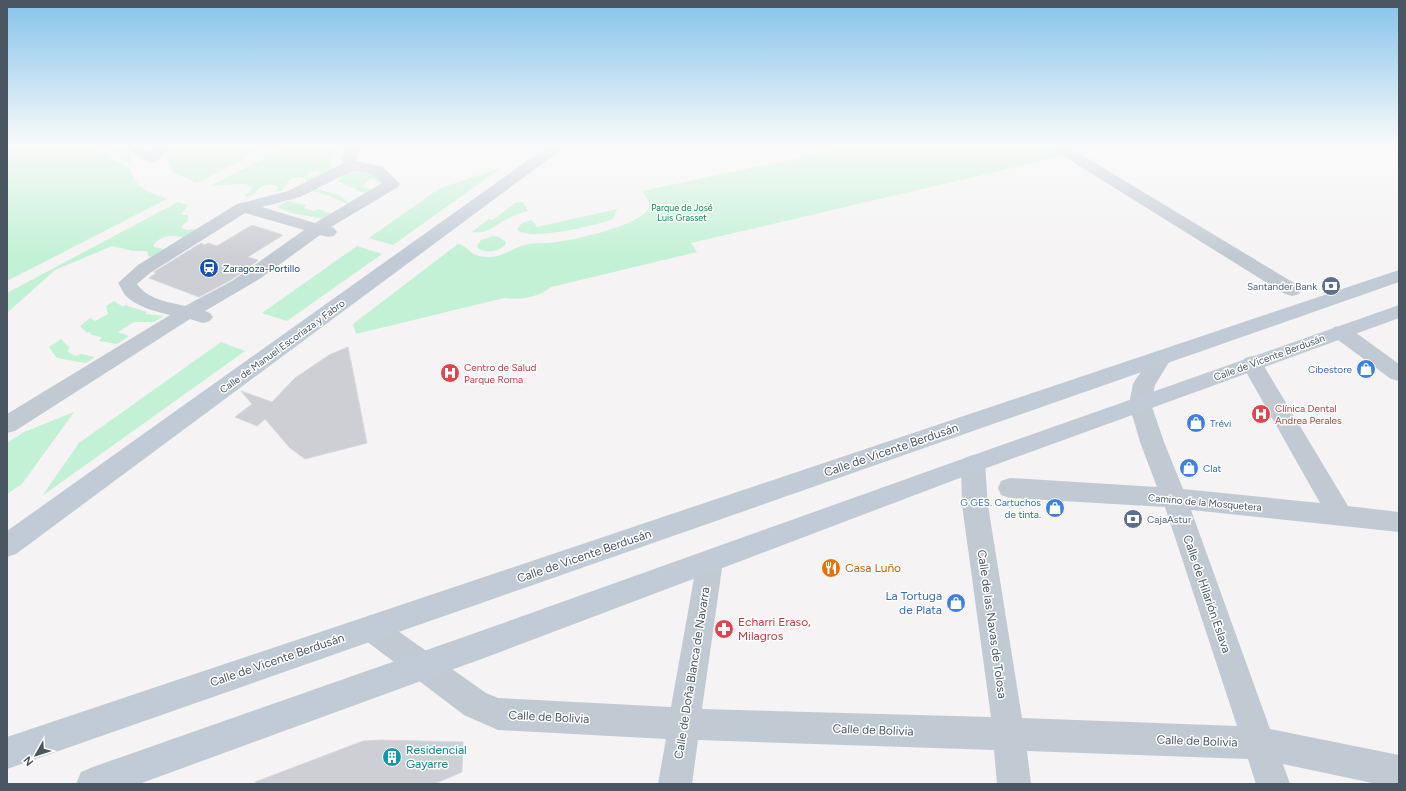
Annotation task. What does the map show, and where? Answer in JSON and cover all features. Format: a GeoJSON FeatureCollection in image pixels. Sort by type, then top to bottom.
{"type":"FeatureCollection","features":[{"type":"Feature","properties":{"kind":"main road","name":"Calle de Manuel Escoriaza y Fabro"},"geometry":{"type":"LineString","coordinates":[[7,546],[506,183]]}},
{"type":"Feature","properties":{"kind":"main road","name":"Calle de Vicente Berdusán"},"geometry":{"type":"LineString","coordinates":[[7,753],[1161,359],[1399,276]]}},
{"type":"Feature","properties":{"kind":"main road","name":"Calle de Vicente Berdusán"},"geometry":{"type":"LineString","coordinates":[[93,784],[422,666],[973,464],[1399,311]]}},
{"type":"Feature","properties":{"kind":"street"},"geometry":{"type":"LineString","coordinates":[[195,314],[148,302],[134,293],[128,283],[144,269],[243,207],[294,194],[316,183]]}},
{"type":"Feature","properties":{"kind":"street"},"geometry":{"type":"LineString","coordinates":[[7,426],[195,314],[214,300],[324,231],[392,184],[391,183]]}},
{"type":"Feature","properties":{"kind":"street"},"geometry":{"type":"LineString","coordinates":[[1118,183],[1292,290]]}},
{"type":"Feature","properties":{"kind":"street"},"geometry":{"type":"LineString","coordinates":[[243,207],[324,231]]}},
{"type":"Feature","properties":{"kind":"street"},"geometry":{"type":"LineString","coordinates":[[1341,332],[1399,374]]}},
{"type":"Feature","properties":{"kind":"street"},"geometry":{"type":"LineString","coordinates":[[1140,404],[1144,384],[1161,359]]}},
{"type":"Feature","properties":{"kind":"street"},"geometry":{"type":"LineString","coordinates":[[1252,363],[1340,515]]}},
{"type":"Feature","properties":{"kind":"street","name":"Calle de Hilarión Eslava"},"geometry":{"type":"LineString","coordinates":[[1140,404],[1152,442],[1174,498],[1273,784]]}},
{"type":"Feature","properties":{"kind":"street","name":"Calle de las Navas de Tolosa"},"geometry":{"type":"LineString","coordinates":[[973,464],[975,505],[1009,734],[1014,784]]}},
{"type":"Feature","properties":{"kind":"street","name":"Camino de la Mosquetera"},"geometry":{"type":"LineString","coordinates":[[1010,488],[1174,498],[1399,522]]}},
{"type":"Feature","properties":{"kind":"street","name":"Calle de Doña Blanca de Navarra"},"geometry":{"type":"LineString","coordinates":[[675,784],[710,561]]}},
{"type":"Feature","properties":{"kind":"street","name":"Calle de Bolivia"},"geometry":{"type":"LineString","coordinates":[[371,628],[475,704],[498,714],[684,724],[1009,734],[1258,744],[1399,772]]}},
{"type":"Feature","properties":{"kind":"green space"},"geometry":{"type":"Polygon","coordinates":[[[7,183],[138,183],[144,189],[167,199],[7,281],[7,183]]]}},
{"type":"Feature","properties":{"kind":"green space"},"geometry":{"type":"Polygon","coordinates":[[[216,183],[287,183],[282,191],[276,191],[278,189],[277,186],[271,184],[261,187],[255,194],[246,197],[245,196],[252,189],[249,186],[243,184],[212,185],[216,183]]]}},
{"type":"Feature","properties":{"kind":"green space"},"geometry":{"type":"Polygon","coordinates":[[[341,183],[365,183],[362,186],[372,190],[366,194],[341,183]]]}},
{"type":"Feature","properties":{"kind":"green space"},"geometry":{"type":"Polygon","coordinates":[[[456,183],[480,183],[393,245],[369,238],[440,188],[456,183]]]}},
{"type":"Feature","properties":{"kind":"green space","name":"Parque de José Luis Grasset"},"geometry":{"type":"Polygon","coordinates":[[[680,183],[948,183],[691,243],[697,252],[551,287],[534,296],[517,299],[504,298],[356,334],[353,324],[458,244],[482,257],[493,257],[529,244],[552,243],[592,235],[635,220],[644,214],[649,207],[649,203],[642,191],[680,183]]]}},
{"type":"Feature","properties":{"kind":"green space"},"geometry":{"type":"Polygon","coordinates":[[[315,188],[339,195],[350,203],[348,204],[321,193],[309,191],[315,188]]]}},
{"type":"Feature","properties":{"kind":"green space"},"geometry":{"type":"Polygon","coordinates":[[[287,201],[306,205],[304,208],[314,211],[318,209],[331,214],[324,219],[292,213],[277,207],[287,201]]]}},
{"type":"Feature","properties":{"kind":"green space"},"geometry":{"type":"Polygon","coordinates":[[[178,202],[188,205],[181,215],[188,215],[188,221],[183,224],[182,228],[187,230],[195,229],[197,231],[184,238],[176,236],[164,237],[154,244],[154,247],[164,249],[151,257],[148,256],[146,251],[133,251],[112,246],[55,270],[7,313],[7,293],[178,202]]]}},
{"type":"Feature","properties":{"kind":"green space"},"geometry":{"type":"Polygon","coordinates":[[[523,202],[528,211],[512,216],[486,231],[477,233],[472,232],[489,219],[493,220],[515,203],[523,202]]]}},
{"type":"Feature","properties":{"kind":"green space"},"geometry":{"type":"Polygon","coordinates":[[[617,209],[613,219],[565,231],[537,234],[518,231],[517,229],[522,223],[532,220],[537,227],[617,209]]]}},
{"type":"Feature","properties":{"kind":"green space"},"geometry":{"type":"Polygon","coordinates":[[[493,236],[499,237],[506,242],[505,245],[493,251],[479,249],[477,246],[481,240],[493,236]]]}},
{"type":"Feature","properties":{"kind":"green space"},"geometry":{"type":"Polygon","coordinates":[[[357,246],[382,254],[287,321],[262,313],[357,246]]]}},
{"type":"Feature","properties":{"kind":"green space"},"geometry":{"type":"Polygon","coordinates":[[[114,301],[123,307],[125,305],[147,312],[145,314],[164,316],[154,322],[134,322],[118,332],[129,336],[117,344],[99,341],[102,337],[92,335],[89,332],[87,333],[80,326],[90,318],[95,321],[108,314],[106,306],[114,301]]]}},
{"type":"Feature","properties":{"kind":"green space"},"geometry":{"type":"Polygon","coordinates":[[[61,339],[70,348],[67,351],[75,356],[81,354],[95,357],[86,363],[57,358],[49,347],[61,339]]]}},
{"type":"Feature","properties":{"kind":"green space"},"geometry":{"type":"Polygon","coordinates":[[[221,342],[245,351],[42,496],[79,443],[221,342]]]}},
{"type":"Feature","properties":{"kind":"green space"},"geometry":{"type":"Polygon","coordinates":[[[74,412],[22,484],[7,494],[7,443],[24,432],[74,412]]]}},
{"type":"Feature","properties":{"kind":"building"},"geometry":{"type":"Polygon","coordinates":[[[252,225],[283,235],[248,257],[258,260],[256,262],[231,280],[199,297],[149,278],[156,273],[154,272],[201,243],[205,245],[208,243],[217,246],[252,225]]]}},
{"type":"Feature","properties":{"kind":"building"},"geometry":{"type":"Polygon","coordinates":[[[348,347],[367,443],[305,459],[290,448],[265,419],[257,426],[235,417],[252,404],[241,391],[272,402],[295,378],[329,355],[348,347]]]}},
{"type":"Feature","properties":{"kind":"building","name":"Residencial Gayarre"},"geometry":{"type":"Polygon","coordinates":[[[363,741],[463,742],[462,772],[434,784],[256,784],[255,782],[363,741]]]}},
{"type":"Feature","properties":{"kind":"place","name":"Zaragoza-Portillo"},"geometry":{"type":"Point","coordinates":[209,268]}},
{"type":"Feature","properties":{"kind":"place","name":"Santander Bank"},"geometry":{"type":"Point","coordinates":[1331,286]}},
{"type":"Feature","properties":{"kind":"place","name":"Cibestore"},"geometry":{"type":"Point","coordinates":[1366,369]}},
{"type":"Feature","properties":{"kind":"place","name":"Centro de Salud Parque Roma"},"geometry":{"type":"Point","coordinates":[450,373]}},
{"type":"Feature","properties":{"kind":"place","name":"Clínica Dental Andrea Perales"},"geometry":{"type":"Point","coordinates":[1261,414]}},
{"type":"Feature","properties":{"kind":"place","name":"Trévi"},"geometry":{"type":"Point","coordinates":[1196,423]}},
{"type":"Feature","properties":{"kind":"place","name":"Clat"},"geometry":{"type":"Point","coordinates":[1189,468]}},
{"type":"Feature","properties":{"kind":"place","name":"G GES. Cartuchos de tinta."},"geometry":{"type":"Point","coordinates":[1055,508]}},
{"type":"Feature","properties":{"kind":"place","name":"CajaAstur"},"geometry":{"type":"Point","coordinates":[1133,519]}},
{"type":"Feature","properties":{"kind":"place","name":"Casa Luño"},"geometry":{"type":"Point","coordinates":[831,568]}},
{"type":"Feature","properties":{"kind":"place","name":"La Tortuga de Plata"},"geometry":{"type":"Point","coordinates":[956,603]}},
{"type":"Feature","properties":{"kind":"place","name":"Echarri Eraso, Milagros"},"geometry":{"type":"Point","coordinates":[724,629]}},
{"type":"Feature","properties":{"kind":"place","name":"Residencial Gayarre"},"geometry":{"type":"Point","coordinates":[392,757]}}]}
